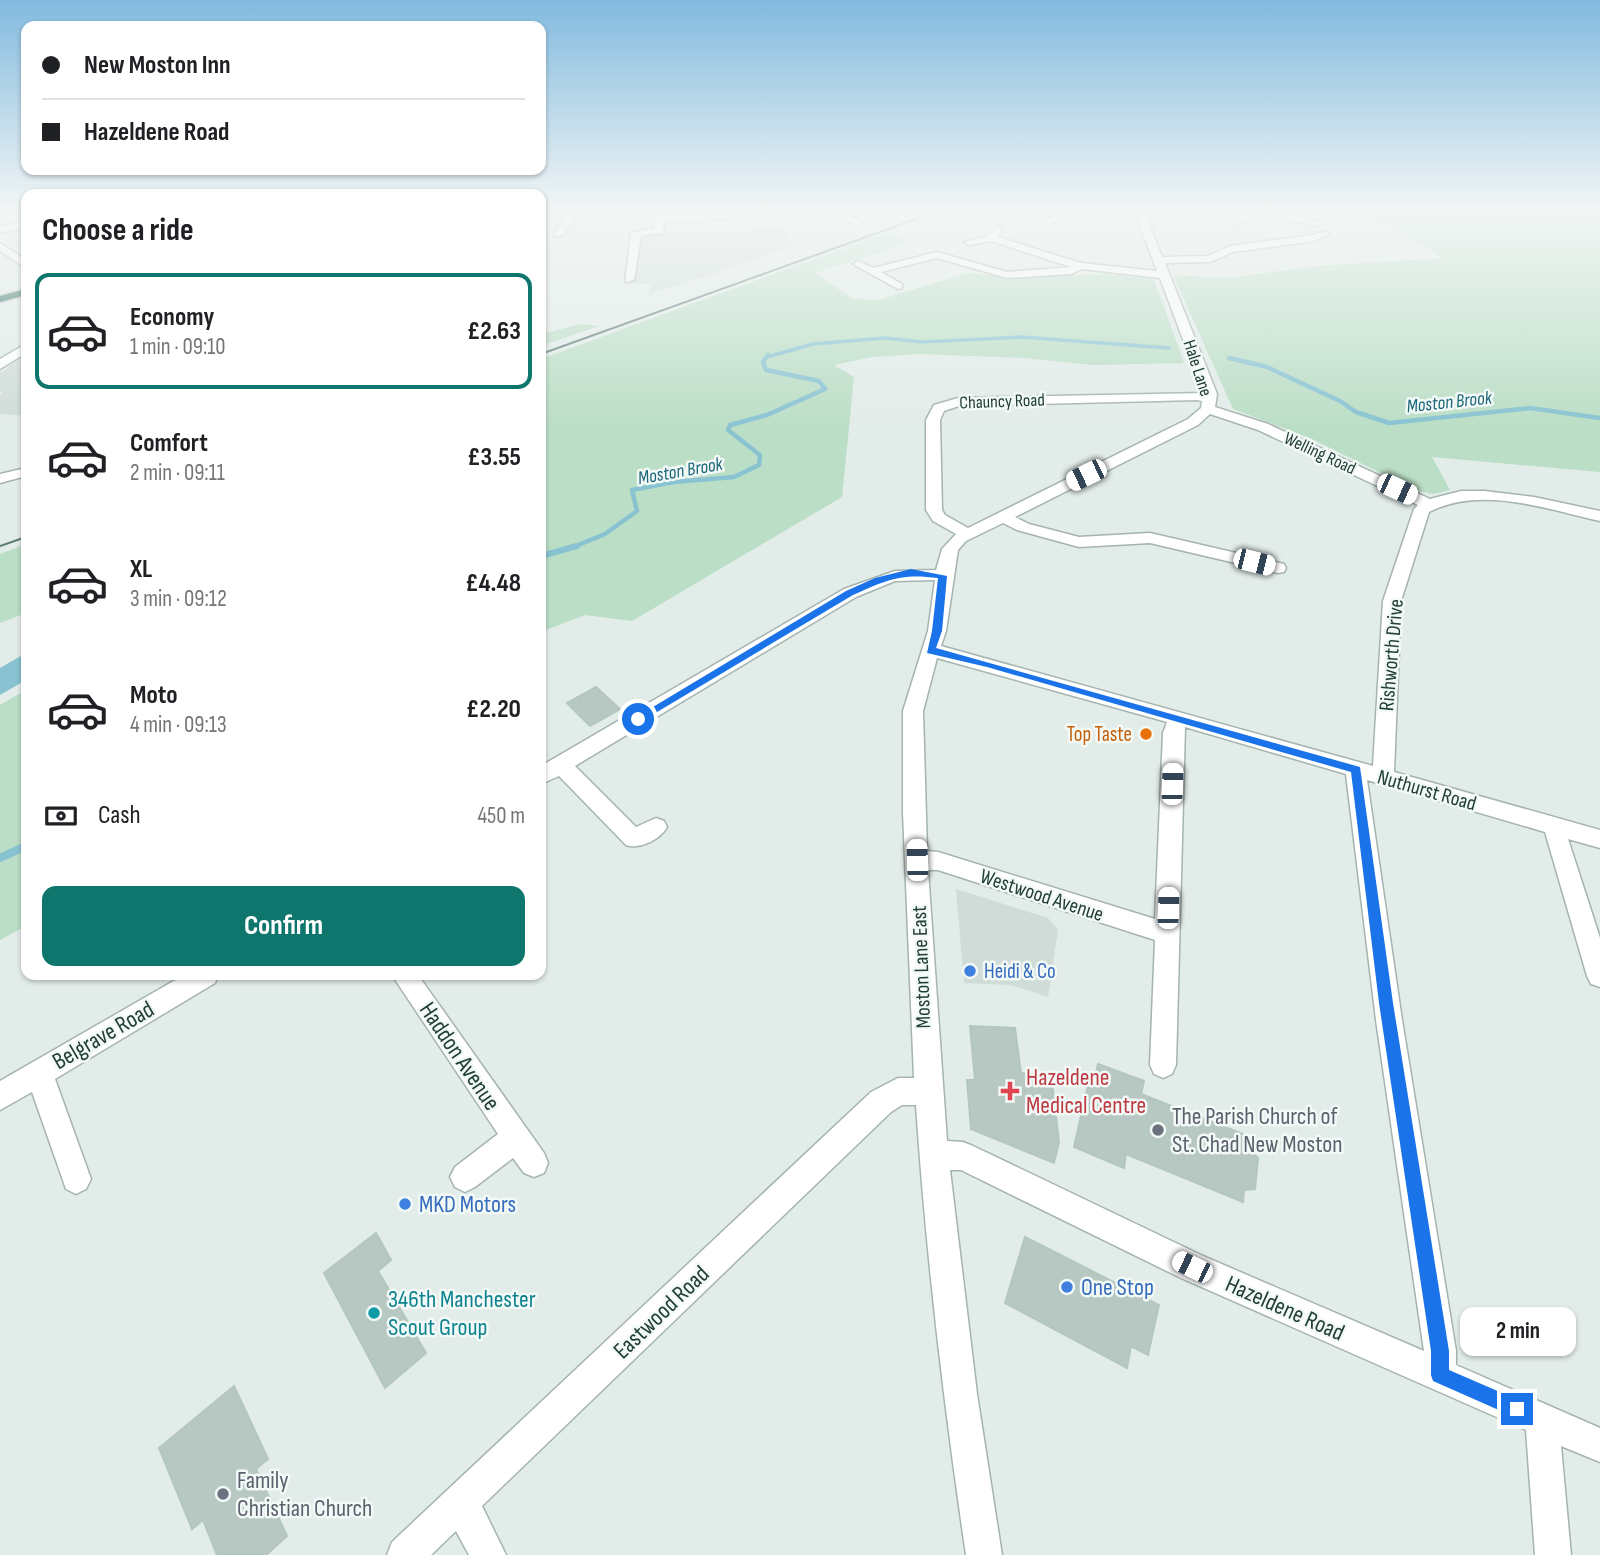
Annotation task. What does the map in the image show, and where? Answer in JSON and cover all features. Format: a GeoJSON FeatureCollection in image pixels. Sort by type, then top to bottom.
{"type":"FeatureCollection","features":[{"type":"Feature","properties":{"kind":"highway"},"geometry":{"type":"LineString","coordinates":[[0,299],[21,293]]}},
{"type":"Feature","properties":{"kind":"street"},"geometry":{"type":"LineString","coordinates":[[892,283],[898,286]]}},
{"type":"Feature","properties":{"kind":"street","name":"Hale Lane"},"geometry":{"type":"LineString","coordinates":[[1168,283],[1209,404]]}},
{"type":"Feature","properties":{"kind":"street"},"geometry":{"type":"LineString","coordinates":[[2,364],[21,351]]}},
{"type":"Feature","properties":{"kind":"street"},"geometry":{"type":"LineString","coordinates":[[2,364],[21,362]]}},
{"type":"Feature","properties":{"kind":"street","name":"Chauncy Road"},"geometry":{"type":"LineString","coordinates":[[966,533],[939,518],[934,510],[933,420],[939,408],[958,401],[1197,397],[1209,404]]}},
{"type":"Feature","properties":{"kind":"street"},"geometry":{"type":"LineString","coordinates":[[966,533],[1193,422],[1209,404]]}},
{"type":"Feature","properties":{"kind":"street","name":"Welling Road"},"geometry":{"type":"LineString","coordinates":[[1209,404],[1429,504]]}},
{"type":"Feature","properties":{"kind":"street"},"geometry":{"type":"LineString","coordinates":[[0,479],[21,473]]}},
{"type":"Feature","properties":{"kind":"street"},"geometry":{"type":"LineString","coordinates":[[1429,504],[1461,495],[1487,495],[1600,516]]}},
{"type":"Feature","properties":{"kind":"street","name":"Rishworth Drive"},"geometry":{"type":"LineString","coordinates":[[1383,777],[1392,601],[1418,515],[1429,504]]}},
{"type":"Feature","properties":{"kind":"street"},"geometry":{"type":"LineString","coordinates":[[1002,516],[1023,527],[1079,541],[1150,538],[1278,567]]}},
{"type":"Feature","properties":{"kind":"street","name":"Moston Lane East"},"geometry":{"type":"LineString","coordinates":[[966,533],[950,548],[943,576],[937,631],[913,711],[917,860],[932,1155],[964,1435],[984,1555]]}},
{"type":"Feature","properties":{"kind":"street"},"geometry":{"type":"LineString","coordinates":[[546,773],[857,590],[879,580],[911,572],[943,576]]}},
{"type":"Feature","properties":{"kind":"street","name":"Nuthurst Road"},"geometry":{"type":"LineString","coordinates":[[931,650],[1600,839]]}},
{"type":"Feature","properties":{"kind":"street"},"geometry":{"type":"LineString","coordinates":[[1163,1065],[1173,733],[1178,718]]}},
{"type":"Feature","properties":{"kind":"street"},"geometry":{"type":"LineString","coordinates":[[560,764],[634,839],[656,827]]}},
{"type":"Feature","properties":{"kind":"street"},"geometry":{"type":"LineString","coordinates":[[1356,770],[1387,1012],[1440,1351],[1440,1375]]}},
{"type":"Feature","properties":{"kind":"street"},"geometry":{"type":"LineString","coordinates":[[1556,826],[1557,840],[1600,976]]}},
{"type":"Feature","properties":{"kind":"street","name":"Westwood Avenue"},"geometry":{"type":"LineString","coordinates":[[917,860],[938,861],[1167,933]]}},
{"type":"Feature","properties":{"kind":"street","name":"Belgrave Road"},"geometry":{"type":"LineString","coordinates":[[0,1096],[197,980]]}},
{"type":"Feature","properties":{"kind":"street","name":"Haddon Avenue"},"geometry":{"type":"LineString","coordinates":[[407,980],[534,1163]]}},
{"type":"Feature","properties":{"kind":"street"},"geometry":{"type":"LineString","coordinates":[[39,1073],[76,1179]]}},
{"type":"Feature","properties":{"kind":"street","name":"Eastwood Road"},"geometry":{"type":"LineString","coordinates":[[405,1555],[881,1102],[898,1091],[927,1092]]}},
{"type":"Feature","properties":{"kind":"street"},"geometry":{"type":"LineString","coordinates":[[465,1177],[516,1138]]}},
{"type":"Feature","properties":{"kind":"street","name":"Hazeldene Road"},"geometry":{"type":"LineString","coordinates":[[932,1155],[963,1156],[1192,1267],[1600,1445]]}},
{"type":"Feature","properties":{"kind":"street"},"geometry":{"type":"LineString","coordinates":[[1542,1420],[1553,1555]]}},
{"type":"Feature","properties":{"kind":"street"},"geometry":{"type":"LineString","coordinates":[[461,1502],[488,1555]]}},
{"type":"Feature","properties":{"kind":"shaded area"},"geometry":{"type":"Polygon","coordinates":[[[685,283],[649,294],[651,284],[631,284],[685,283]]]}},
{"type":"Feature","properties":{"kind":"shaded area"},"geometry":{"type":"Polygon","coordinates":[[[21,358],[21,416],[0,414],[0,395],[4,393],[0,392],[0,373],[21,358]]]}},
{"type":"Feature","properties":{"kind":"shaded area"},"geometry":{"type":"Polygon","coordinates":[[[956,889],[1048,918],[1058,930],[1048,997],[1011,985],[964,983],[956,889]]]}},
{"type":"Feature","properties":{"kind":"green space"},"geometry":{"type":"Polygon","coordinates":[[[750,283],[829,283],[853,299],[878,300],[936,283],[1155,283],[1184,363],[1093,365],[1025,358],[919,354],[872,357],[834,365],[854,377],[842,497],[632,621],[585,615],[546,630],[546,357],[750,283]]]}},
{"type":"Feature","properties":{"kind":"green space"},"geometry":{"type":"Polygon","coordinates":[[[1176,283],[1600,283],[1600,472],[1432,457],[1450,490],[1433,494],[1415,490],[1310,438],[1233,409],[1176,283]]]}},
{"type":"Feature","properties":{"kind":"green space"},"geometry":{"type":"Polygon","coordinates":[[[581,324],[599,326],[546,344],[546,333],[581,324]]]}},
{"type":"Feature","properties":{"kind":"green space"},"geometry":{"type":"Polygon","coordinates":[[[21,546],[21,615],[0,623],[0,554],[21,546]]]}},
{"type":"Feature","properties":{"kind":"green space"},"geometry":{"type":"Polygon","coordinates":[[[21,693],[21,929],[0,940],[0,705],[21,693]]]}},
{"type":"Feature","properties":{"kind":"water"},"geometry":{"type":"Polygon","coordinates":[[[21,656],[21,683],[0,695],[0,668],[21,656]]]}},
{"type":"Feature","properties":{"kind":"building"},"geometry":{"type":"Polygon","coordinates":[[[596,687],[620,709],[590,726],[567,703],[596,687]]]}},
{"type":"Feature","properties":{"kind":"building","name":"Hazeldene Medical Centre"},"geometry":{"type":"Polygon","coordinates":[[[970,1026],[1015,1028],[1021,1073],[1051,1074],[1059,1142],[1054,1163],[971,1129],[967,1080],[975,1080],[970,1026]]]}},
{"type":"Feature","properties":{"kind":"building","name":"The Parish Church of St. Chad New Moston"},"geometry":{"type":"Polygon","coordinates":[[[1098,1064],[1144,1081],[1141,1094],[1250,1137],[1248,1149],[1258,1158],[1255,1189],[1244,1190],[1243,1202],[1126,1154],[1124,1168],[1074,1147],[1088,1085],[1093,1086],[1098,1064]]]}},
{"type":"Feature","properties":{"kind":"building","name":"346th Manchester Scout Group"},"geometry":{"type":"Polygon","coordinates":[[[376,1233],[391,1260],[378,1271],[426,1353],[385,1388],[324,1273],[376,1233]]]}},
{"type":"Feature","properties":{"kind":"building","name":"One Stop"},"geometry":{"type":"Polygon","coordinates":[[[1025,1237],[1159,1305],[1148,1355],[1131,1346],[1127,1368],[1005,1303],[1025,1237]]]}},
{"type":"Feature","properties":{"kind":"building","name":"Family Christian Church"},"geometry":{"type":"Polygon","coordinates":[[[234,1386],[268,1459],[256,1469],[287,1536],[266,1555],[217,1555],[203,1520],[192,1529],[159,1448],[234,1386]]]}},
{"type":"Feature","properties":{"kind":"waterway","name":"Moston Brook"},"geometry":{"type":"LineString","coordinates":[[767,357],[813,344],[885,338],[922,342],[1021,337],[1169,348]]}},
{"type":"Feature","properties":{"kind":"waterway","name":"Moston Brook"},"geometry":{"type":"LineString","coordinates":[[573,547],[605,534],[637,511],[632,490],[674,482],[734,477],[759,465],[760,455],[728,430],[730,425],[767,415],[825,389],[819,381],[766,370],[763,362],[768,355]]}},
{"type":"Feature","properties":{"kind":"waterway","name":"Moston Brook"},"geometry":{"type":"LineString","coordinates":[[1229,358],[1267,367],[1340,401],[1356,412],[1389,423],[1530,408],[1600,418]]}},
{"type":"Feature","properties":{"kind":"waterway","name":"Moston Brook"},"geometry":{"type":"LineString","coordinates":[[546,555],[573,547]]}},
{"type":"Feature","properties":{"kind":"waterway","name":"Moston Brook"},"geometry":{"type":"LineString","coordinates":[[0,858],[21,848]]}},
{"type":"Feature","properties":{"kind":"tram line"},"geometry":{"type":"LineString","coordinates":[[546,352],[739,283]]}},
{"type":"Feature","properties":{"kind":"tram line"},"geometry":{"type":"LineString","coordinates":[[0,546],[21,539]]}},
{"type":"Feature","properties":{"kind":"place","name":"Top Taste"},"geometry":{"type":"Point","coordinates":[1146,734]}},
{"type":"Feature","properties":{"kind":"place","name":"Heidi & Co"},"geometry":{"type":"Point","coordinates":[970,971]}},
{"type":"Feature","properties":{"kind":"place","name":"Hazeldene Medical Centre"},"geometry":{"type":"Point","coordinates":[1010,1091]}},
{"type":"Feature","properties":{"kind":"place","name":"The Parish Church of St. Chad New Moston"},"geometry":{"type":"Point","coordinates":[1158,1130]}},
{"type":"Feature","properties":{"kind":"place","name":"MKD Motors"},"geometry":{"type":"Point","coordinates":[405,1204]}},
{"type":"Feature","properties":{"kind":"place","name":"One Stop"},"geometry":{"type":"Point","coordinates":[1067,1287]}},
{"type":"Feature","properties":{"kind":"place","name":"346th Manchester Scout Group"},"geometry":{"type":"Point","coordinates":[374,1313]}},
{"type":"Feature","properties":{"kind":"place","name":"Family Christian Church"},"geometry":{"type":"Point","coordinates":[223,1494]}},
{"type":"Feature","properties":{"kind":"route"},"geometry":{"type":"LineString","coordinates":[[638,719],[850,593],[895,574],[911,572],[943,576],[937,631],[931,650],[1356,770],[1386,1003],[1440,1351],[1440,1375],[1517,1409]]}}]}
